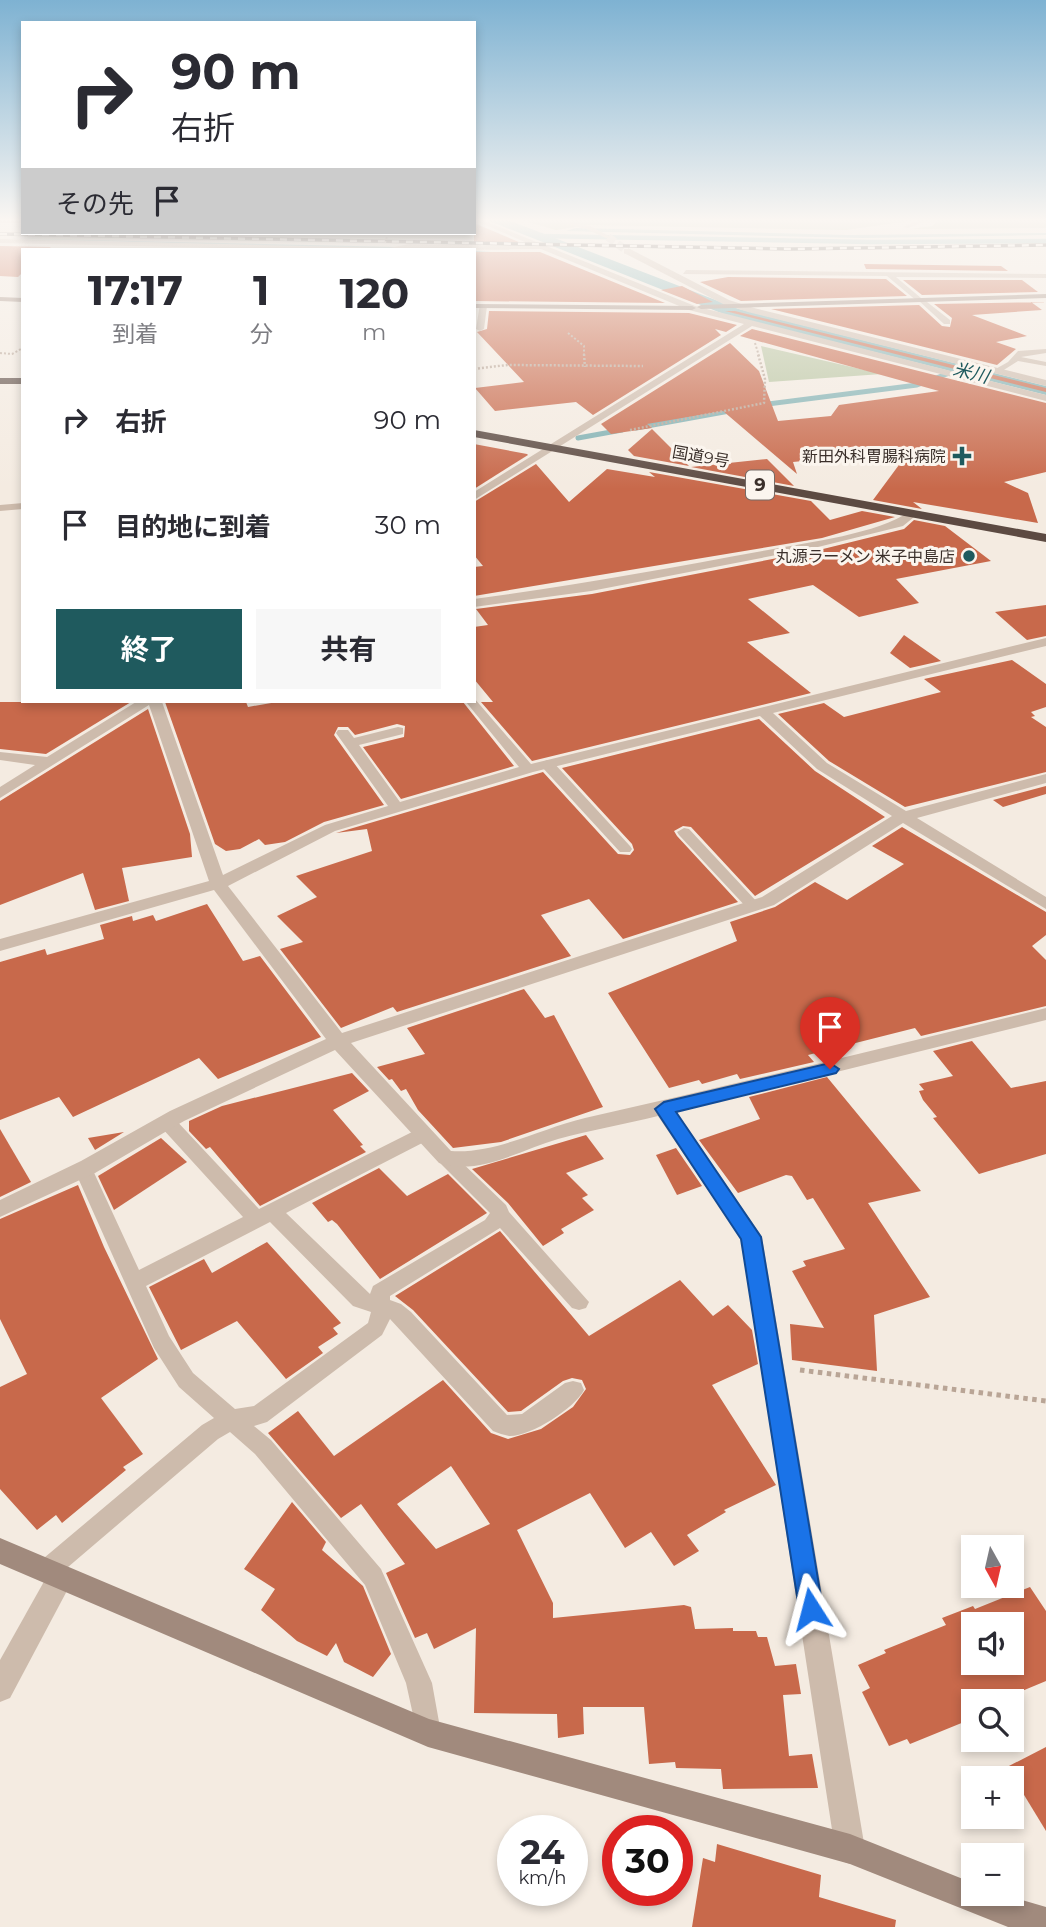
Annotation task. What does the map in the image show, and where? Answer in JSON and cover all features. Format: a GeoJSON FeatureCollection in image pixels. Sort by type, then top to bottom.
{"type":"FeatureCollection","features":[{"type":"Feature","properties":{"kind":"highway"},"geometry":{"type":"LineString","coordinates":[[0,382],[21,381]]}},
{"type":"Feature","properties":{"kind":"highway","name":"国道9号"},"geometry":{"type":"LineString","coordinates":[[476,433],[1046,537]]}},
{"type":"Feature","properties":{"kind":"street"},"geometry":{"type":"LineString","coordinates":[[704,310],[749,324],[1046,398]]}},
{"type":"Feature","properties":{"kind":"street"},"geometry":{"type":"LineString","coordinates":[[747,310],[1046,383]]}},
{"type":"Feature","properties":{"kind":"street"},"geometry":{"type":"LineString","coordinates":[[728,317],[750,311]]}},
{"type":"Feature","properties":{"kind":"street"},"geometry":{"type":"LineString","coordinates":[[476,496],[749,324]]}},
{"type":"Feature","properties":{"kind":"street"},"geometry":{"type":"LineString","coordinates":[[0,508],[21,506]]}},
{"type":"Feature","properties":{"kind":"street"},"geometry":{"type":"LineString","coordinates":[[476,603],[591,587],[818,544],[900,524],[914,513]]}},
{"type":"Feature","properties":{"kind":"street"},"geometry":{"type":"LineString","coordinates":[[0,945],[218,884],[330,828],[528,769],[1046,642]]}},
{"type":"Feature","properties":{"kind":"street"},"geometry":{"type":"LineString","coordinates":[[0,793],[143,703]]}},
{"type":"Feature","properties":{"kind":"street"},"geometry":{"type":"LineString","coordinates":[[155,703],[218,884],[338,1041],[446,1158],[473,1160],[557,1132],[664,1109],[1023,1022],[1046,1014]]}},
{"type":"Feature","properties":{"kind":"street"},"geometry":{"type":"LineString","coordinates":[[474,703],[528,769]]}},
{"type":"Feature","properties":{"kind":"street"},"geometry":{"type":"LineString","coordinates":[[761,710],[822,766],[1046,904]]}},
{"type":"Feature","properties":{"kind":"street"},"geometry":{"type":"LineString","coordinates":[[397,808],[346,738],[398,731]]}},
{"type":"Feature","properties":{"kind":"street"},"geometry":{"type":"LineString","coordinates":[[0,756],[50,762]]}},
{"type":"Feature","properties":{"kind":"street"},"geometry":{"type":"LineString","coordinates":[[0,1209],[83,1169],[167,1122],[338,1041],[768,901],[901,817],[1046,778]]}},
{"type":"Feature","properties":{"kind":"street"},"geometry":{"type":"LineString","coordinates":[[664,1109],[751,1237],[850,1849]]}},
{"type":"Feature","properties":{"kind":"street"},"geometry":{"type":"LineString","coordinates":[[0,1551],[428,1733],[850,1849],[995,1917],[1046,1923]]}},
{"type":"Feature","properties":{"kind":"street"},"geometry":{"type":"LineString","coordinates":[[0,1688],[53,1574]]}},
{"type":"Feature","properties":{"kind":"lane"},"geometry":{"type":"LineString","coordinates":[[479,310],[480,329]]}},
{"type":"Feature","properties":{"kind":"lane"},"geometry":{"type":"LineString","coordinates":[[932,310],[947,322]]}},
{"type":"Feature","properties":{"kind":"lane"},"geometry":{"type":"LineString","coordinates":[[996,371],[1021,353],[1046,351]]}},
{"type":"Feature","properties":{"kind":"lane"},"geometry":{"type":"LineString","coordinates":[[1015,359],[1046,364]]}},
{"type":"Feature","properties":{"kind":"lane"},"geometry":{"type":"LineString","coordinates":[[547,764],[625,849]]}},
{"type":"Feature","properties":{"kind":"lane"},"geometry":{"type":"LineString","coordinates":[[684,832],[753,906]]}},
{"type":"Feature","properties":{"kind":"lane"},"geometry":{"type":"LineString","coordinates":[[167,1122],[265,1216],[360,1300],[380,1305],[404,1318],[501,1424],[516,1426],[526,1423],[573,1390]]}},
{"type":"Feature","properties":{"kind":"lane"},"geometry":{"type":"LineString","coordinates":[[134,1282],[424,1134]]}},
{"type":"Feature","properties":{"kind":"lane"},"geometry":{"type":"LineString","coordinates":[[446,1158],[499,1210],[500,1215],[579,1302]]}},
{"type":"Feature","properties":{"kind":"lane"},"geometry":{"type":"LineString","coordinates":[[83,1169],[161,1342],[186,1380],[263,1447],[368,1570],[419,1683],[428,1733]]}},
{"type":"Feature","properties":{"kind":"lane"},"geometry":{"type":"LineString","coordinates":[[53,1574],[210,1432],[230,1420],[259,1415],[375,1329],[381,1317],[380,1292],[492,1225],[500,1215]]}},
{"type":"Feature","properties":{"kind":"path"},"geometry":{"type":"LineString","coordinates":[[630,430],[764,404],[765,379],[762,361],[752,337],[769,329]]}},
{"type":"Feature","properties":{"kind":"path"},"geometry":{"type":"LineString","coordinates":[[568,332],[584,346],[584,366]]}},
{"type":"Feature","properties":{"kind":"path"},"geometry":{"type":"LineString","coordinates":[[0,354],[12,354],[21,349]]}},
{"type":"Feature","properties":{"kind":"path"},"geometry":{"type":"LineString","coordinates":[[476,369],[507,365],[686,366]]}},
{"type":"Feature","properties":{"kind":"path"},"geometry":{"type":"LineString","coordinates":[[772,1369],[820,1370],[1046,1401]]}},
{"type":"Feature","properties":{"kind":"green space"},"geometry":{"type":"Polygon","coordinates":[[[761,346],[882,374],[769,382],[761,346]]]}},
{"type":"Feature","properties":{"kind":"water","name":"米川"},"geometry":{"type":"Polygon","coordinates":[[[713,310],[743,310],[1046,386],[1046,395],[713,310]]]}},
{"type":"Feature","properties":{"kind":"building"},"geometry":{"type":"Polygon","coordinates":[[[775,310],[924,310],[942,326],[950,327],[952,318],[942,310],[1042,310],[972,315],[1027,336],[996,342],[1016,349],[997,365],[775,310]]]}},
{"type":"Feature","properties":{"kind":"building"},"geometry":{"type":"Polygon","coordinates":[[[489,311],[689,313],[737,325],[726,332],[715,329],[721,335],[593,415],[576,402],[495,411],[476,388],[524,382],[477,332],[487,329],[489,311]]]}},
{"type":"Feature","properties":{"kind":"building"},"geometry":{"type":"Polygon","coordinates":[[[725,311],[735,311],[1046,388],[1046,392],[725,311]]]}},
{"type":"Feature","properties":{"kind":"building"},"geometry":{"type":"Polygon","coordinates":[[[752,329],[1046,403],[1046,472],[1004,482],[1028,493],[1038,523],[913,502],[922,509],[873,500],[910,450],[793,462],[797,474],[723,411],[647,424],[652,428],[611,434],[601,424],[730,343],[759,371],[778,421],[831,416],[839,405],[939,391],[740,336],[752,329]]]}},
{"type":"Feature","properties":{"kind":"building"},"geometry":{"type":"Polygon","coordinates":[[[652,429],[689,466],[634,456],[628,450],[652,429]]]}},
{"type":"Feature","properties":{"kind":"building"},"geometry":{"type":"Polygon","coordinates":[[[476,444],[528,455],[476,488],[476,444]]]}},
{"type":"Feature","properties":{"kind":"building"},"geometry":{"type":"Polygon","coordinates":[[[767,459],[794,486],[691,467],[767,459]]]}},
{"type":"Feature","properties":{"kind":"building"},"geometry":{"type":"Polygon","coordinates":[[[536,464],[569,502],[607,469],[655,477],[649,472],[811,501],[830,520],[862,511],[895,517],[822,538],[476,596],[476,567],[483,566],[476,557],[476,501],[536,464]]]}},
{"type":"Feature","properties":{"kind":"building"},"geometry":{"type":"Polygon","coordinates":[[[914,520],[945,526],[991,561],[896,579],[919,603],[859,617],[813,585],[748,599],[790,633],[747,642],[811,693],[532,761],[481,702],[493,702],[476,681],[476,627],[488,625],[476,609],[592,594],[819,550],[904,529],[914,520]]]}},
{"type":"Feature","properties":{"kind":"building"},"geometry":{"type":"Polygon","coordinates":[[[1046,605],[1046,636],[1027,640],[995,612],[1046,605]]]}},
{"type":"Feature","properties":{"kind":"building"},"geometry":{"type":"Polygon","coordinates":[[[904,635],[941,661],[910,668],[890,653],[904,635]]]}},
{"type":"Feature","properties":{"kind":"building"},"geometry":{"type":"Polygon","coordinates":[[[1012,660],[1046,684],[1046,707],[1031,712],[1035,716],[1031,717],[1046,727],[1046,772],[905,807],[829,761],[778,714],[824,703],[844,717],[941,692],[924,679],[1012,660]]]}},
{"type":"Feature","properties":{"kind":"building"},"geometry":{"type":"Polygon","coordinates":[[[0,702],[129,703],[46,754],[0,749],[0,702]]]}},
{"type":"Feature","properties":{"kind":"building"},"geometry":{"type":"Polygon","coordinates":[[[165,703],[246,703],[248,707],[271,703],[464,703],[514,766],[401,799],[363,747],[404,737],[405,726],[397,724],[355,735],[348,727],[338,727],[334,735],[384,805],[324,822],[285,842],[265,845],[259,839],[240,849],[226,851],[215,844],[165,703]]]}},
{"type":"Feature","properties":{"kind":"building"},"geometry":{"type":"Polygon","coordinates":[[[148,709],[190,834],[192,857],[122,868],[129,901],[95,910],[83,873],[0,905],[0,801],[148,709]]]}},
{"type":"Feature","properties":{"kind":"building"},"geometry":{"type":"Polygon","coordinates":[[[759,719],[815,771],[885,817],[755,896],[691,827],[683,826],[674,831],[677,836],[738,902],[623,939],[589,899],[541,915],[571,956],[397,1012],[393,1007],[341,1028],[280,949],[303,942],[277,916],[317,897],[296,876],[372,851],[367,829],[336,833],[543,772],[618,854],[630,855],[634,850],[632,844],[562,768],[759,719]]]}},
{"type":"Feature","properties":{"kind":"building"},"geometry":{"type":"Polygon","coordinates":[[[1046,786],[1046,794],[1003,807],[993,800],[1046,786]]]}},
{"type":"Feature","properties":{"kind":"building"},"geometry":{"type":"Polygon","coordinates":[[[902,827],[1046,912],[1046,935],[1032,946],[1046,960],[1046,1006],[921,1036],[915,1028],[808,1055],[814,1062],[740,1079],[737,1074],[702,1084],[699,1080],[669,1088],[608,993],[737,941],[730,922],[775,907],[815,882],[847,900],[904,864],[872,846],[902,827]]]}},
{"type":"Feature","properties":{"kind":"building"},"geometry":{"type":"Polygon","coordinates":[[[207,904],[243,961],[260,956],[321,1037],[218,1079],[199,1058],[73,1117],[59,1097],[0,1120],[0,962],[45,949],[47,955],[104,939],[100,925],[132,916],[133,921],[153,915],[156,921],[207,904]]]}},
{"type":"Feature","properties":{"kind":"building"},"geometry":{"type":"Polygon","coordinates":[[[524,989],[545,1018],[554,1015],[603,1107],[501,1142],[453,1148],[418,1110],[406,1089],[401,1091],[392,1079],[389,1080],[377,1067],[425,1054],[407,1028],[524,989]]]}},
{"type":"Feature","properties":{"kind":"building"},"geometry":{"type":"Polygon","coordinates":[[[972,1041],[1011,1088],[1046,1081],[1046,1154],[979,1174],[933,1118],[937,1117],[923,1100],[919,1091],[924,1090],[919,1084],[953,1076],[933,1051],[972,1041]]]}},
{"type":"Feature","properties":{"kind":"building"},"geometry":{"type":"Polygon","coordinates":[[[352,1073],[369,1091],[333,1110],[366,1152],[260,1206],[210,1147],[206,1149],[189,1131],[189,1121],[222,1106],[352,1073]]]}},
{"type":"Feature","properties":{"kind":"building"},"geometry":{"type":"Polygon","coordinates":[[[827,1077],[921,1191],[868,1203],[930,1297],[874,1315],[877,1371],[792,1360],[790,1324],[824,1328],[792,1271],[806,1266],[803,1261],[845,1249],[813,1198],[807,1200],[792,1176],[786,1175],[738,1193],[699,1140],[760,1119],[749,1097],[827,1077]]]}},
{"type":"Feature","properties":{"kind":"building"},"geometry":{"type":"Polygon","coordinates":[[[0,1129],[31,1182],[0,1197],[0,1129]]]}},
{"type":"Feature","properties":{"kind":"building"},"geometry":{"type":"Polygon","coordinates":[[[124,1132],[95,1150],[88,1138],[124,1132]]]}},
{"type":"Feature","properties":{"kind":"building"},"geometry":{"type":"Polygon","coordinates":[[[586,1135],[604,1159],[566,1173],[588,1195],[582,1198],[594,1210],[561,1229],[564,1233],[543,1246],[508,1203],[472,1169],[586,1135]]]}},
{"type":"Feature","properties":{"kind":"building"},"geometry":{"type":"Polygon","coordinates":[[[161,1138],[187,1162],[114,1210],[98,1176],[161,1138]]]}},
{"type":"Feature","properties":{"kind":"building"},"geometry":{"type":"Polygon","coordinates":[[[676,1148],[702,1186],[677,1195],[656,1155],[676,1148]]]}},
{"type":"Feature","properties":{"kind":"building"},"geometry":{"type":"Polygon","coordinates":[[[379,1168],[407,1196],[448,1174],[487,1213],[380,1279],[337,1224],[332,1220],[328,1222],[312,1203],[379,1168]]]}},
{"type":"Feature","properties":{"kind":"building"},"geometry":{"type":"Polygon","coordinates":[[[78,1185],[104,1247],[158,1359],[101,1398],[143,1454],[123,1467],[126,1470],[62,1523],[56,1515],[37,1530],[0,1489],[0,1387],[27,1374],[0,1319],[0,1219],[78,1185]]]}},
{"type":"Feature","properties":{"kind":"building"},"geometry":{"type":"Polygon","coordinates":[[[500,1231],[589,1336],[680,1280],[713,1316],[728,1305],[752,1330],[758,1364],[712,1385],[776,1485],[724,1510],[726,1512],[687,1535],[699,1551],[674,1566],[651,1532],[625,1548],[590,1493],[517,1530],[553,1603],[553,1618],[684,1605],[691,1607],[695,1629],[733,1628],[733,1631],[756,1631],[758,1637],[767,1637],[775,1666],[796,1664],[801,1694],[783,1695],[789,1756],[812,1754],[818,1788],[723,1789],[721,1769],[676,1768],[675,1762],[649,1764],[644,1707],[583,1707],[584,1734],[558,1738],[557,1714],[474,1713],[476,1628],[434,1649],[427,1633],[415,1638],[386,1573],[405,1564],[361,1504],[341,1518],[268,1433],[298,1411],[334,1456],[443,1380],[491,1433],[508,1439],[541,1429],[573,1407],[586,1389],[582,1380],[572,1378],[563,1381],[521,1411],[508,1412],[413,1310],[395,1296],[500,1231]],[[451,1466],[397,1504],[436,1549],[490,1524],[451,1466]]]}},
{"type":"Feature","properties":{"kind":"building"},"geometry":{"type":"Polygon","coordinates":[[[267,1242],[341,1323],[333,1328],[338,1334],[318,1347],[323,1353],[286,1379],[237,1321],[181,1350],[149,1287],[204,1259],[212,1273],[267,1242]]]}},
{"type":"Feature","properties":{"kind":"building"},"geometry":{"type":"Polygon","coordinates":[[[292,1502],[326,1542],[322,1550],[363,1586],[391,1654],[373,1677],[344,1662],[336,1643],[327,1656],[297,1641],[261,1610],[275,1589],[244,1569],[292,1502]]]}},
{"type":"Feature","properties":{"kind":"building"},"geometry":{"type":"Polygon","coordinates":[[[1030,1587],[1046,1611],[1046,1681],[1024,1690],[961,1689],[961,1723],[910,1744],[907,1739],[889,1746],[862,1692],[870,1688],[858,1665],[886,1653],[884,1650],[946,1625],[942,1618],[973,1606],[975,1609],[1002,1598],[1024,1598],[1024,1589],[1030,1587]]]}},
{"type":"Feature","properties":{"kind":"building"},"geometry":{"type":"Polygon","coordinates":[[[1046,1747],[1046,1831],[1024,1795],[1024,1766],[1009,1766],[1046,1747]]]}},
{"type":"Feature","properties":{"kind":"building"},"geometry":{"type":"Polygon","coordinates":[[[717,1844],[821,1875],[819,1897],[896,1920],[895,1927],[692,1927],[703,1858],[715,1862],[717,1844]]]}},
{"type":"Feature","properties":{"kind":"waterway","name":"米川"},"geometry":{"type":"LineString","coordinates":[[760,405],[917,385],[955,371]]}},
{"type":"Feature","properties":{"kind":"waterway"},"geometry":{"type":"LineString","coordinates":[[636,428],[735,410]]}},
{"type":"Feature","properties":{"kind":"waterway"},"geometry":{"type":"LineString","coordinates":[[578,438],[622,430]]}},
{"type":"Feature","properties":{"kind":"place","name":"新田外科胃腸科病院"},"geometry":{"type":"Point","coordinates":[962,456]}},
{"type":"Feature","properties":{"kind":"place","name":"丸源ラーメン 米子中島店"},"geometry":{"type":"Point","coordinates":[969,556]}},
{"type":"Feature","properties":{"kind":"route"},"geometry":{"type":"LineString","coordinates":[[811,1609],[751,1237],[664,1109],[830,1069]]}}]}
